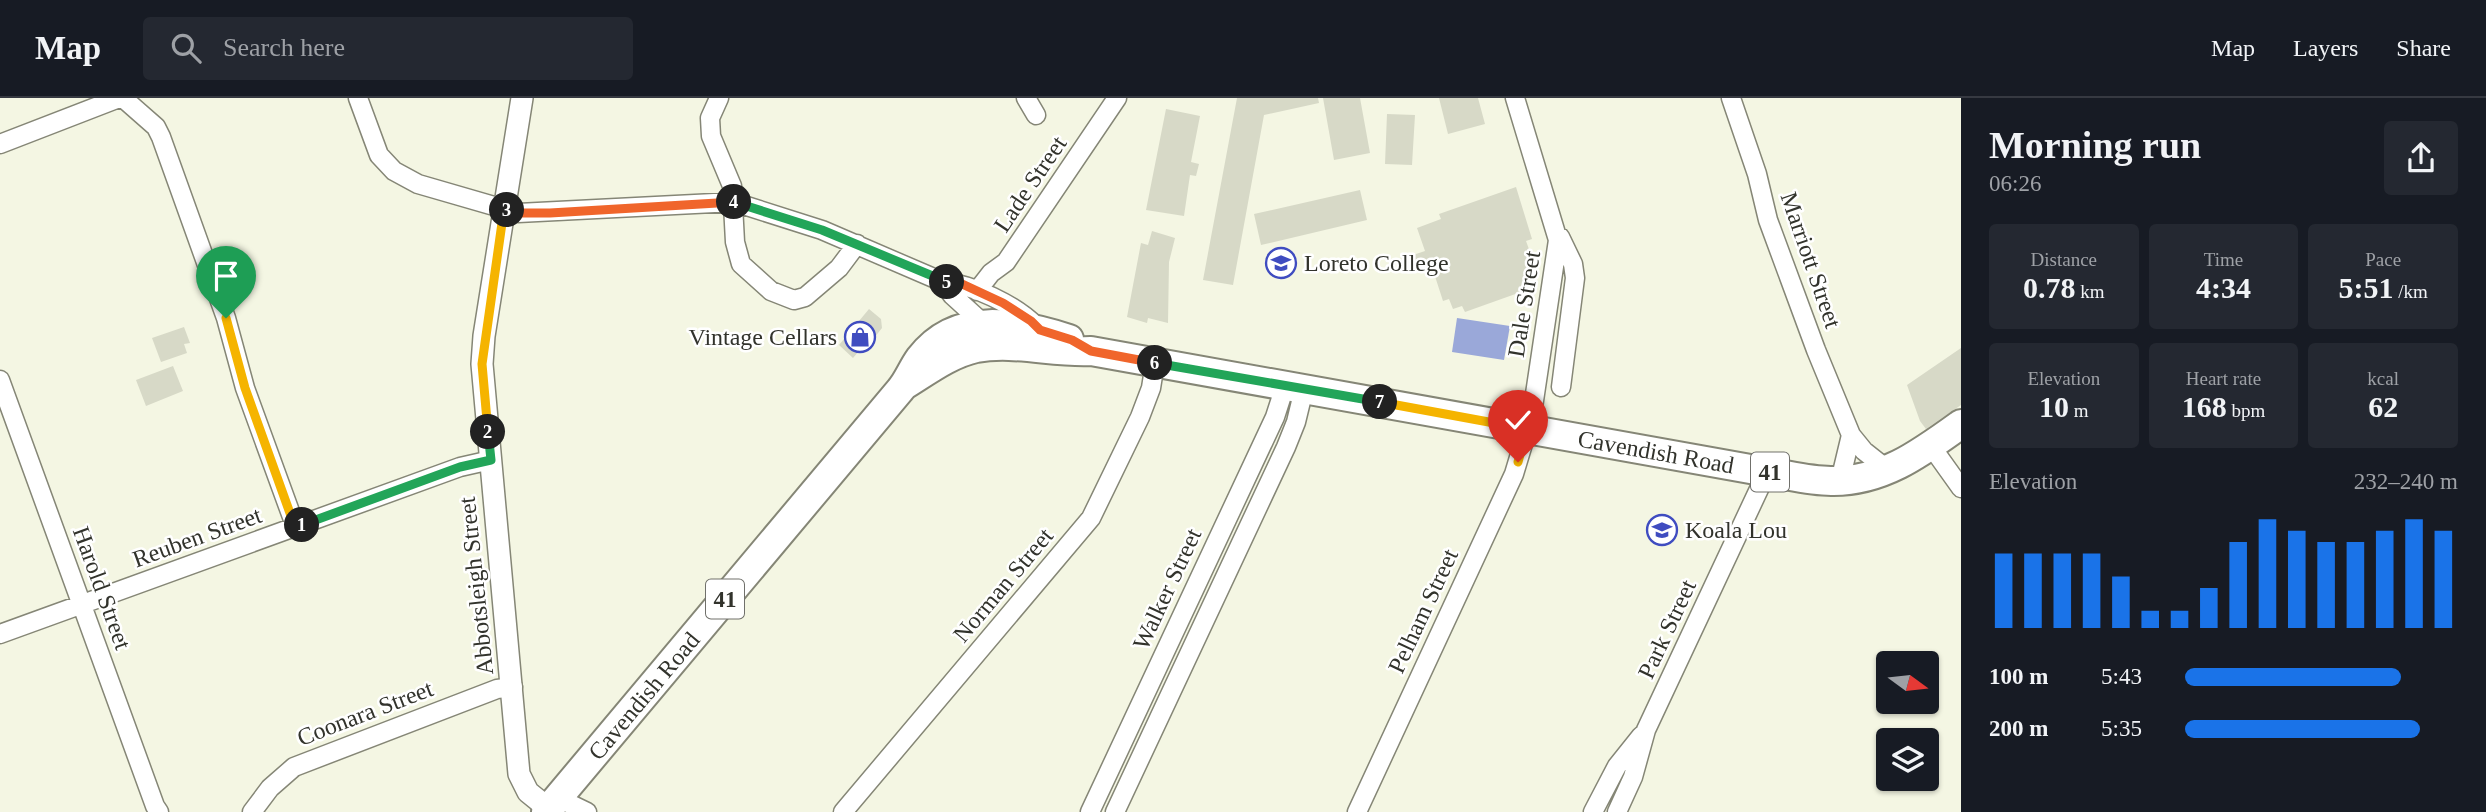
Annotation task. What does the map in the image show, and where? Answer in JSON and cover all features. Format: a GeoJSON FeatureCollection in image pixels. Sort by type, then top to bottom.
{"type":"FeatureCollection","features":[{"type":"Feature","properties":{"kind":"main road","name":"Cavendish Road"},"geometry":{"type":"LineString","coordinates":[[551,806],[903,386],[920,358],[930,347],[951,333],[979,305],[1017,325],[1072,340],[1091,351]]}},
{"type":"Feature","properties":{"kind":"main road","name":"Cavendish Road"},"geometry":{"type":"LineString","coordinates":[[903,386],[962,352],[976,348],[1005,346],[1065,353],[1091,351],[1767,472],[1840,481],[1888,470],[1906,462],[1961,424]]}},
{"type":"Feature","properties":{"kind":"street"},"geometry":{"type":"LineString","coordinates":[[0,144],[121,98],[156,127],[226,318],[245,388],[296,527]]}},
{"type":"Feature","properties":{"kind":"street"},"geometry":{"type":"LineString","coordinates":[[358,98],[379,155],[394,171],[418,184],[518,213],[734,202],[822,230],[943,282],[979,305],[1005,346]]}},
{"type":"Feature","properties":{"kind":"street","name":"Abbotsleigh Street"},"geometry":{"type":"LineString","coordinates":[[522,98],[482,364],[519,774],[528,792],[551,806]]}},
{"type":"Feature","properties":{"kind":"street"},"geometry":{"type":"LineString","coordinates":[[719,98],[710,118],[711,136],[732,186],[735,242],[741,264],[771,291],[794,300],[805,297],[838,268],[857,244]]}},
{"type":"Feature","properties":{"kind":"street"},"geometry":{"type":"LineString","coordinates":[[1026,98],[1036,115]]}},
{"type":"Feature","properties":{"kind":"street","name":"Lade Street"},"geometry":{"type":"LineString","coordinates":[[979,305],[991,272],[1006,262],[1117,98]]}},
{"type":"Feature","properties":{"kind":"street","name":"Dale Street"},"geometry":{"type":"LineString","coordinates":[[1515,98],[1556,227],[1575,274],[1561,387]]}},
{"type":"Feature","properties":{"kind":"street","name":"Marriott Street"},"geometry":{"type":"LineString","coordinates":[[1731,98],[1755,166],[1768,220],[1851,435],[1864,452],[1888,470]]}},
{"type":"Feature","properties":{"kind":"street","name":"Dale Street"},"geometry":{"type":"LineString","coordinates":[[1527,429],[1532,414],[1557,254],[1556,227]]}},
{"type":"Feature","properties":{"kind":"street","name":"Norman Street"},"geometry":{"type":"LineString","coordinates":[[844,812],[1091,518],[1140,417],[1151,388],[1155,363]]}},
{"type":"Feature","properties":{"kind":"street","name":"Walker Street"},"geometry":{"type":"LineString","coordinates":[[1090,812],[1275,417],[1294,387]]}},
{"type":"Feature","properties":{"kind":"street","name":"Walker Street"},"geometry":{"type":"LineString","coordinates":[[1115,812],[1286,447],[1296,422],[1294,387]]}},
{"type":"Feature","properties":{"kind":"street","name":"Harold Street"},"geometry":{"type":"LineString","coordinates":[[2,391],[159,812]]}},
{"type":"Feature","properties":{"kind":"street","name":"Pelham Street"},"geometry":{"type":"LineString","coordinates":[[1357,812],[1516,468],[1527,429]]}},
{"type":"Feature","properties":{"kind":"street"},"geometry":{"type":"LineString","coordinates":[[1840,481],[1851,435]]}},
{"type":"Feature","properties":{"kind":"street"},"geometry":{"type":"LineString","coordinates":[[1931,446],[1961,488]]}},
{"type":"Feature","properties":{"kind":"street","name":"Reuben Street"},"geometry":{"type":"LineString","coordinates":[[0,634],[460,467],[491,460]]}},
{"type":"Feature","properties":{"kind":"street","name":"Park Street"},"geometry":{"type":"LineString","coordinates":[[1618,812],[1633,777],[1646,730],[1767,472]]}},
{"type":"Feature","properties":{"kind":"street","name":"Coonara Street"},"geometry":{"type":"LineString","coordinates":[[252,812],[270,788],[294,767],[497,689],[513,687]]}},
{"type":"Feature","properties":{"kind":"street","name":"Park Street"},"geometry":{"type":"LineString","coordinates":[[1593,812],[1617,766],[1646,730]]}},
{"type":"Feature","properties":{"kind":"street"},"geometry":{"type":"LineString","coordinates":[[551,806],[587,812]]}},
{"type":"Feature","properties":{"kind":"water"},"geometry":{"type":"Polygon","coordinates":[[[1457,318],[1510,326],[1504,360],[1452,352],[1457,318]]]}},
{"type":"Feature","properties":{"kind":"building"},"geometry":{"type":"Polygon","coordinates":[[[1237,98],[1318,98],[1319,103],[1264,115],[1233,285],[1203,280],[1237,98]]]}},
{"type":"Feature","properties":{"kind":"building"},"geometry":{"type":"Polygon","coordinates":[[[1323,98],[1360,98],[1370,153],[1334,160],[1323,98]]]}},
{"type":"Feature","properties":{"kind":"building"},"geometry":{"type":"Polygon","coordinates":[[[1439,98],[1478,98],[1485,124],[1448,134],[1439,98]]]}},
{"type":"Feature","properties":{"kind":"building"},"geometry":{"type":"Polygon","coordinates":[[[1166,109],[1200,116],[1191,162],[1199,164],[1196,176],[1190,175],[1184,216],[1146,210],[1166,109]]]}},
{"type":"Feature","properties":{"kind":"building"},"geometry":{"type":"Polygon","coordinates":[[[1387,114],[1415,115],[1412,165],[1385,164],[1387,114]]]}},
{"type":"Feature","properties":{"kind":"building"},"geometry":{"type":"Polygon","coordinates":[[[1516,187],[1532,239],[1526,241],[1538,274],[1525,278],[1528,285],[1520,288],[1521,292],[1465,312],[1462,306],[1453,309],[1449,299],[1443,301],[1432,267],[1418,272],[1413,255],[1425,251],[1417,228],[1441,219],[1439,214],[1516,187]]]}},
{"type":"Feature","properties":{"kind":"building"},"geometry":{"type":"Polygon","coordinates":[[[1360,190],[1367,220],[1261,245],[1254,214],[1360,190]]]}},
{"type":"Feature","properties":{"kind":"building"},"geometry":{"type":"Polygon","coordinates":[[[1152,231],[1175,238],[1169,262],[1168,323],[1148,318],[1147,323],[1127,317],[1141,243],[1148,245],[1152,231]]]}},
{"type":"Feature","properties":{"kind":"building","name":"Vintage Cellars"},"geometry":{"type":"Polygon","coordinates":[[[869,309],[881,319],[882,328],[862,353],[859,351],[853,358],[839,345],[869,309]]]}},
{"type":"Feature","properties":{"kind":"building"},"geometry":{"type":"Polygon","coordinates":[[[184,327],[190,343],[184,344],[187,353],[161,362],[152,338],[184,327]]]}},
{"type":"Feature","properties":{"kind":"building"},"geometry":{"type":"Polygon","coordinates":[[[1961,348],[1961,405],[1926,429],[1920,421],[1907,385],[1961,348]]]}},
{"type":"Feature","properties":{"kind":"building"},"geometry":{"type":"Polygon","coordinates":[[[173,366],[183,391],[146,406],[136,380],[173,366]]]}},
{"type":"Feature","properties":{"kind":"place","name":"Loreto College"},"geometry":{"type":"Point","coordinates":[1281,263]}},
{"type":"Feature","properties":{"kind":"place","name":"Vintage Cellars"},"geometry":{"type":"Point","coordinates":[860,337]}},
{"type":"Feature","properties":{"kind":"place","name":"Koala Lou"},"geometry":{"type":"Point","coordinates":[1662,530]}},
{"type":"Feature","properties":{"kind":"route"},"geometry":{"type":"LineString","coordinates":[[226,318],[245,388],[296,527],[460,467],[491,460],[482,364],[504,209],[518,213],[550,213],[734,202],[822,230],[943,282],[960,283],[1018,311],[1040,330],[1072,340],[1091,351],[1527,429],[1518,462]]}}]}
